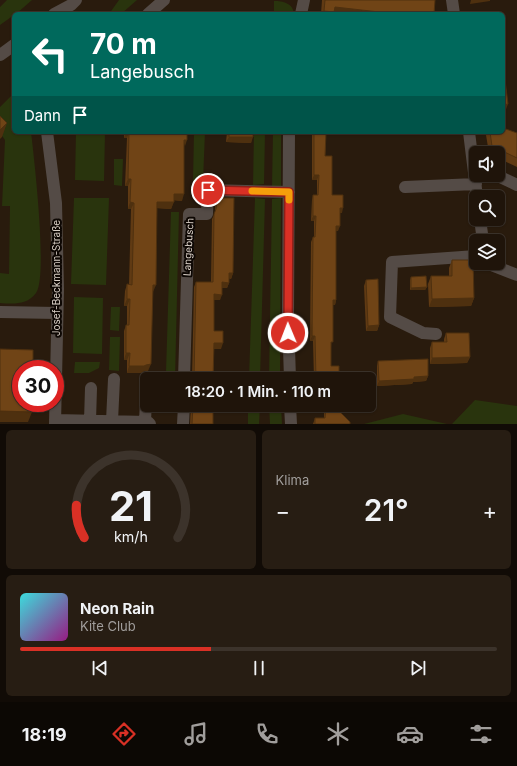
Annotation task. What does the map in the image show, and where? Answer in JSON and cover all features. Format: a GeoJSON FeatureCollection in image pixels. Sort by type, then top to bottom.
{"type":"FeatureCollection","features":[{"type":"Feature","properties":{"kind":"street"},"geometry":{"type":"LineString","coordinates":[[56,12],[64,0]]}},
{"type":"Feature","properties":{"kind":"street"},"geometry":{"type":"LineString","coordinates":[[56,12],[72,5],[76,0]]}},
{"type":"Feature","properties":{"kind":"street"},"geometry":{"type":"LineString","coordinates":[[150,12],[164,0]]}},
{"type":"Feature","properties":{"kind":"street"},"geometry":{"type":"LineString","coordinates":[[301,12],[304,0]]}},
{"type":"Feature","properties":{"kind":"street"},"geometry":{"type":"LineString","coordinates":[[452,0],[454,12]]}},
{"type":"Feature","properties":{"kind":"street"},"geometry":{"type":"LineString","coordinates":[[0,55],[12,47]]}},
{"type":"Feature","properties":{"kind":"street","name":"Josef-Beckmann-Straße"},"geometry":{"type":"LineString","coordinates":[[48,134],[56,203],[58,289],[55,422]]}},
{"type":"Feature","properties":{"kind":"street"},"geometry":{"type":"LineString","coordinates":[[289,134],[288,317],[290,372]]}},
{"type":"Feature","properties":{"kind":"street"},"geometry":{"type":"LineString","coordinates":[[469,134],[472,146]]}},
{"type":"Feature","properties":{"kind":"street"},"geometry":{"type":"LineString","coordinates":[[505,179],[517,185]]}},
{"type":"Feature","properties":{"kind":"street"},"geometry":{"type":"LineString","coordinates":[[405,187],[476,184],[477,190]]}},
{"type":"Feature","properties":{"kind":"street","name":"Langebusch"},"geometry":{"type":"LineString","coordinates":[[184,372],[189,214],[207,214],[208,190],[289,192]]}},
{"type":"Feature","properties":{"kind":"street"},"geometry":{"type":"LineString","coordinates":[[436,334],[423,333],[390,317],[392,262],[469,256]]}},
{"type":"Feature","properties":{"kind":"street"},"geometry":{"type":"LineString","coordinates":[[504,270],[517,275]]}},
{"type":"Feature","properties":{"kind":"street"},"geometry":{"type":"LineString","coordinates":[[0,312],[57,313]]}},
{"type":"Feature","properties":{"kind":"street"},"geometry":{"type":"LineString","coordinates":[[112,421],[114,379]]}},
{"type":"Feature","properties":{"kind":"street"},"geometry":{"type":"LineString","coordinates":[[90,421],[91,388]]}},
{"type":"Feature","properties":{"kind":"street"},"geometry":{"type":"LineString","coordinates":[[55,422],[112,421],[148,423],[148,412]]}},
{"type":"Feature","properties":{"kind":"street"},"geometry":{"type":"LineString","coordinates":[[183,424],[184,412]]}},
{"type":"Feature","properties":{"kind":"street"},"geometry":{"type":"LineString","coordinates":[[290,412],[291,424]]}},
{"type":"Feature","properties":{"kind":"green space"},"geometry":{"type":"Polygon","coordinates":[[[7,0],[32,0],[18,12],[12,12],[12,16],[0,25],[0,7],[7,0]]]}},
{"type":"Feature","properties":{"kind":"green space"},"geometry":{"type":"Polygon","coordinates":[[[119,0],[137,0],[123,12],[110,12],[119,0]]]}},
{"type":"Feature","properties":{"kind":"green space"},"geometry":{"type":"Polygon","coordinates":[[[274,1],[281,1],[290,5],[294,12],[274,12],[274,1]]]}},
{"type":"Feature","properties":{"kind":"green space"},"geometry":{"type":"Polygon","coordinates":[[[12,95],[12,134],[31,134],[39,216],[41,265],[36,293],[29,300],[10,304],[0,303],[0,273],[9,274],[10,206],[2,206],[5,140],[0,133],[0,107],[12,95]]]}},
{"type":"Feature","properties":{"kind":"green space"},"geometry":{"type":"Polygon","coordinates":[[[76,134],[105,134],[104,181],[75,180],[76,134]]]}},
{"type":"Feature","properties":{"kind":"green space"},"geometry":{"type":"Polygon","coordinates":[[[194,134],[205,134],[203,181],[193,181],[194,134]]]}},
{"type":"Feature","properties":{"kind":"green space"},"geometry":{"type":"Polygon","coordinates":[[[254,134],[265,134],[264,184],[253,185],[254,134]]]}},
{"type":"Feature","properties":{"kind":"green space"},"geometry":{"type":"Polygon","coordinates":[[[273,134],[281,134],[281,187],[272,187],[273,134]]]}},
{"type":"Feature","properties":{"kind":"green space"},"geometry":{"type":"Polygon","coordinates":[[[114,159],[123,159],[122,186],[114,185],[114,159]]]}},
{"type":"Feature","properties":{"kind":"green space"},"geometry":{"type":"Polygon","coordinates":[[[74,198],[109,198],[106,285],[71,284],[74,198]]]}},
{"type":"Feature","properties":{"kind":"green space"},"geometry":{"type":"Polygon","coordinates":[[[255,198],[265,199],[260,372],[249,372],[255,198]]]}},
{"type":"Feature","properties":{"kind":"green space"},"geometry":{"type":"Polygon","coordinates":[[[281,198],[280,372],[269,372],[272,199],[281,198]]]}},
{"type":"Feature","properties":{"kind":"green space"},"geometry":{"type":"Polygon","coordinates":[[[171,212],[179,212],[175,372],[166,372],[171,212]]]}},
{"type":"Feature","properties":{"kind":"green space"},"geometry":{"type":"Polygon","coordinates":[[[74,297],[103,298],[102,354],[73,353],[74,297]]]}},
{"type":"Feature","properties":{"kind":"green space"},"geometry":{"type":"Polygon","coordinates":[[[111,307],[120,307],[119,331],[110,330],[111,307]]]}},
{"type":"Feature","properties":{"kind":"green space"},"geometry":{"type":"Polygon","coordinates":[[[110,337],[120,337],[119,371],[109,370],[110,337]]]}},
{"type":"Feature","properties":{"kind":"green space"},"geometry":{"type":"Polygon","coordinates":[[[75,362],[100,362],[99,368],[89,373],[74,373],[75,362]]]}},
{"type":"Feature","properties":{"kind":"green space"},"geometry":{"type":"Polygon","coordinates":[[[475,400],[517,406],[517,424],[452,424],[475,400]]]}},
{"type":"Feature","properties":{"kind":"green space"},"geometry":{"type":"Polygon","coordinates":[[[248,412],[260,412],[259,424],[248,424],[248,412]]]}},
{"type":"Feature","properties":{"kind":"green space"},"geometry":{"type":"Polygon","coordinates":[[[269,412],[281,412],[282,424],[270,424],[269,412]]]}},
{"type":"Feature","properties":{"kind":"green space"},"geometry":{"type":"Polygon","coordinates":[[[403,414],[447,424],[364,424],[403,414]]]}},
{"type":"Feature","properties":{"kind":"building"},"geometry":{"type":"Polygon","coordinates":[[[325,0],[435,0],[434,12],[379,12],[335,7],[334,12],[324,11],[325,0]]]}},
{"type":"Feature","properties":{"kind":"building"},"geometry":{"type":"Polygon","coordinates":[[[505,80],[508,104],[505,105],[505,80]]]}},
{"type":"Feature","properties":{"kind":"building"},"geometry":{"type":"Polygon","coordinates":[[[0,116],[7,123],[0,130],[0,116]]]}},
{"type":"Feature","properties":{"kind":"building"},"geometry":{"type":"Polygon","coordinates":[[[505,129],[517,133],[517,158],[505,152],[505,146],[492,146],[490,134],[505,134],[505,129]]]}},
{"type":"Feature","properties":{"kind":"building"},"geometry":{"type":"Polygon","coordinates":[[[129,134],[187,134],[187,140],[184,140],[184,194],[174,194],[174,202],[157,202],[156,285],[153,285],[151,364],[144,366],[129,366],[130,353],[126,353],[126,325],[129,325],[130,299],[127,299],[127,284],[132,285],[134,203],[130,202],[131,179],[128,179],[129,134]]]}},
{"type":"Feature","properties":{"kind":"building"},"geometry":{"type":"Polygon","coordinates":[[[229,134],[253,134],[253,137],[229,137],[229,134]]]}},
{"type":"Feature","properties":{"kind":"building"},"geometry":{"type":"Polygon","coordinates":[[[314,134],[326,134],[325,156],[332,156],[332,195],[343,195],[343,208],[340,208],[340,226],[336,226],[336,300],[333,300],[333,342],[331,342],[331,366],[339,366],[339,372],[316,372],[315,336],[312,336],[313,237],[315,237],[316,216],[313,216],[313,195],[318,195],[319,175],[314,175],[314,134]]]}},
{"type":"Feature","properties":{"kind":"building"},"geometry":{"type":"Polygon","coordinates":[[[217,198],[234,198],[233,273],[229,273],[229,283],[222,282],[222,295],[214,294],[214,331],[223,331],[223,343],[214,343],[213,372],[194,372],[196,282],[213,282],[214,214],[217,198]]]}},
{"type":"Feature","properties":{"kind":"building"},"geometry":{"type":"Polygon","coordinates":[[[452,260],[469,260],[469,270],[473,270],[474,298],[432,299],[431,276],[452,276],[452,260]]]}},
{"type":"Feature","properties":{"kind":"building"},"geometry":{"type":"Polygon","coordinates":[[[426,276],[427,287],[411,288],[411,277],[426,276]]]}},
{"type":"Feature","properties":{"kind":"building"},"geometry":{"type":"Polygon","coordinates":[[[378,279],[379,325],[368,326],[366,280],[378,279]]]}},
{"type":"Feature","properties":{"kind":"building"},"geometry":{"type":"Polygon","coordinates":[[[446,333],[469,333],[470,357],[432,358],[432,342],[447,342],[446,333]]]}},
{"type":"Feature","properties":{"kind":"building"},"geometry":{"type":"Polygon","coordinates":[[[0,349],[33,350],[33,360],[12,360],[12,411],[0,411],[0,349]]]}},
{"type":"Feature","properties":{"kind":"building"},"geometry":{"type":"Polygon","coordinates":[[[428,359],[428,376],[414,377],[414,379],[379,381],[378,361],[428,359]]]}},
{"type":"Feature","properties":{"kind":"building"},"geometry":{"type":"Polygon","coordinates":[[[193,412],[213,412],[213,424],[192,424],[193,412]]]}},
{"type":"Feature","properties":{"kind":"building"},"geometry":{"type":"Polygon","coordinates":[[[325,412],[340,412],[350,422],[350,424],[315,424],[315,418],[325,418],[325,412]]]}},
{"type":"Feature","properties":{"kind":"slow traffic"},"geometry":{"type":"LineString","coordinates":[[252,191],[289,192],[289,200]]}},
{"type":"Feature","properties":{"kind":"route"},"geometry":{"type":"LineString","coordinates":[[208,190],[289,192],[288,333]]}}]}
